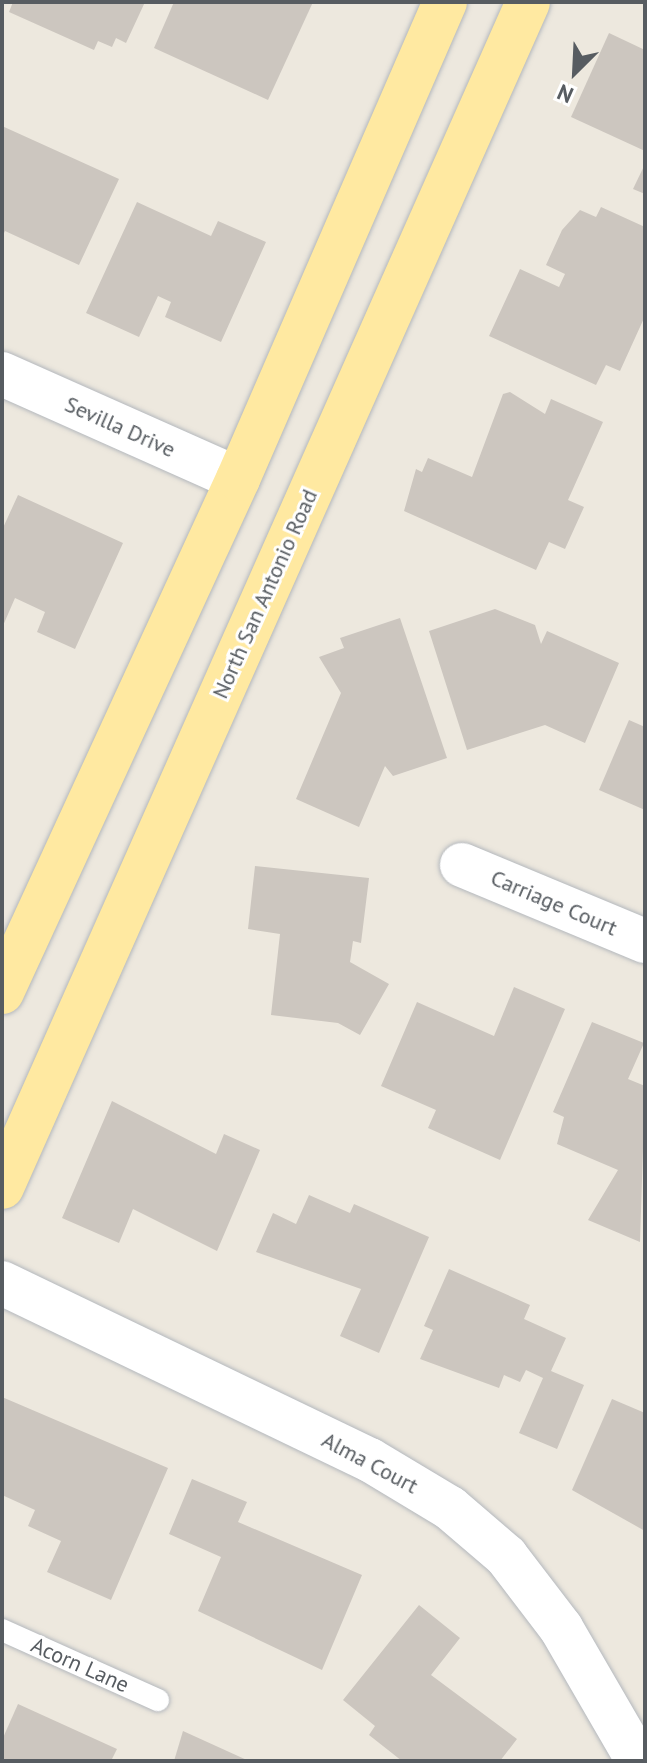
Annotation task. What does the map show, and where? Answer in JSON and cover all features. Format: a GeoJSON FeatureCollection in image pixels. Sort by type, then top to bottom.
{"type":"FeatureCollection","features":[{"type":"Feature","properties":{"kind":"main road"},"geometry":{"type":"LineString","coordinates":[[2,992],[238,479],[445,2]]}},
{"type":"Feature","properties":{"kind":"main road","name":"North San Antonio Road"},"geometry":{"type":"LineString","coordinates":[[2,1187],[528,2]]}},
{"type":"Feature","properties":{"kind":"street","name":"Sevilla Drive"},"geometry":{"type":"LineString","coordinates":[[2,374],[238,479]]}},
{"type":"Feature","properties":{"kind":"street","name":"Carriage Court"},"geometry":{"type":"LineString","coordinates":[[462,865],[645,941]]}},
{"type":"Feature","properties":{"kind":"street","name":"Alma Court"},"geometry":{"type":"LineString","coordinates":[[2,1283],[370,1460],[450,1508],[506,1556],[561,1628],[638,1761]]}},
{"type":"Feature","properties":{"kind":"lane","name":"Acorn Lane"},"geometry":{"type":"LineString","coordinates":[[2,1630],[158,1700]]}},
{"type":"Feature","properties":{"kind":"building"},"geometry":{"type":"Polygon","coordinates":[[[13,2],[145,2],[126,43],[116,38],[112,47],[98,41],[94,50],[9,12],[13,2]]]}},
{"type":"Feature","properties":{"kind":"building"},"geometry":{"type":"Polygon","coordinates":[[[174,2],[313,2],[268,100],[154,48],[174,2]]]}},
{"type":"Feature","properties":{"kind":"building"},"geometry":{"type":"Polygon","coordinates":[[[609,33],[645,50],[645,151],[571,117],[609,33]]]}},
{"type":"Feature","properties":{"kind":"building"},"geometry":{"type":"Polygon","coordinates":[[[2,126],[119,179],[79,265],[5,231],[2,237],[2,126]]]}},
{"type":"Feature","properties":{"kind":"building"},"geometry":{"type":"Polygon","coordinates":[[[645,164],[645,194],[633,189],[645,164]]]}},
{"type":"Feature","properties":{"kind":"building"},"geometry":{"type":"Polygon","coordinates":[[[137,202],[211,236],[218,221],[266,242],[221,342],[165,317],[171,302],[158,296],[139,337],[86,313],[137,202]]]}},
{"type":"Feature","properties":{"kind":"building"},"geometry":{"type":"Polygon","coordinates":[[[601,207],[645,227],[645,316],[620,371],[606,365],[596,385],[489,336],[520,269],[559,287],[565,274],[546,265],[562,230],[580,210],[596,217],[601,207]]]}},
{"type":"Feature","properties":{"kind":"building"},"geometry":{"type":"Polygon","coordinates":[[[510,392],[545,414],[551,399],[603,422],[568,500],[584,507],[565,549],[549,542],[536,570],[404,511],[416,469],[422,472],[428,458],[472,477],[503,394],[510,392]]]}},
{"type":"Feature","properties":{"kind":"building"},"geometry":{"type":"Polygon","coordinates":[[[18,495],[123,543],[75,649],[37,632],[45,612],[15,598],[2,628],[2,530],[18,495]]]}},
{"type":"Feature","properties":{"kind":"building"},"geometry":{"type":"Polygon","coordinates":[[[495,609],[535,625],[541,644],[547,631],[619,663],[585,743],[545,725],[467,750],[429,631],[495,609]]]}},
{"type":"Feature","properties":{"kind":"building"},"geometry":{"type":"Polygon","coordinates":[[[400,618],[447,758],[393,776],[385,766],[359,827],[296,799],[341,693],[319,657],[344,648],[340,638],[400,618]]]}},
{"type":"Feature","properties":{"kind":"building"},"geometry":{"type":"Polygon","coordinates":[[[629,720],[645,727],[645,810],[599,790],[629,720]]]}},
{"type":"Feature","properties":{"kind":"building"},"geometry":{"type":"Polygon","coordinates":[[[255,866],[369,878],[361,943],[353,941],[350,962],[389,984],[360,1035],[338,1023],[271,1015],[280,934],[248,929],[255,866]]]}},
{"type":"Feature","properties":{"kind":"building"},"geometry":{"type":"Polygon","coordinates":[[[514,987],[565,1009],[500,1160],[428,1128],[436,1110],[381,1086],[417,1002],[494,1036],[514,987]]]}},
{"type":"Feature","properties":{"kind":"building"},"geometry":{"type":"Polygon","coordinates":[[[592,1022],[644,1043],[628,1079],[645,1086],[640,1242],[588,1220],[618,1170],[557,1144],[564,1117],[553,1112],[592,1022]]]}},
{"type":"Feature","properties":{"kind":"building"},"geometry":{"type":"Polygon","coordinates":[[[112,1101],[216,1154],[224,1134],[260,1150],[217,1251],[133,1209],[119,1243],[62,1218],[112,1101]]]}},
{"type":"Feature","properties":{"kind":"building"},"geometry":{"type":"Polygon","coordinates":[[[309,1195],[350,1213],[354,1204],[429,1237],[379,1353],[340,1336],[361,1289],[256,1252],[273,1213],[296,1224],[309,1195]]]}},
{"type":"Feature","properties":{"kind":"building"},"geometry":{"type":"Polygon","coordinates":[[[449,1269],[530,1305],[524,1319],[566,1338],[551,1371],[584,1385],[557,1449],[519,1433],[543,1378],[526,1370],[520,1382],[504,1375],[499,1388],[420,1359],[433,1330],[424,1326],[449,1269]]]}},
{"type":"Feature","properties":{"kind":"building"},"geometry":{"type":"Polygon","coordinates":[[[2,1397],[168,1468],[111,1600],[47,1572],[61,1541],[28,1526],[35,1510],[2,1495],[2,1397]]]}},
{"type":"Feature","properties":{"kind":"building"},"geometry":{"type":"Polygon","coordinates":[[[612,1399],[645,1413],[645,1531],[572,1490],[612,1399]]]}},
{"type":"Feature","properties":{"kind":"building"},"geometry":{"type":"Polygon","coordinates":[[[192,1479],[247,1502],[238,1522],[362,1575],[322,1670],[198,1611],[221,1557],[169,1534],[192,1479]]]}},
{"type":"Feature","properties":{"kind":"building"},"geometry":{"type":"Polygon","coordinates":[[[419,1605],[460,1638],[431,1675],[517,1739],[500,1761],[402,1761],[369,1735],[375,1726],[343,1700],[419,1605]]]}},
{"type":"Feature","properties":{"kind":"building"},"geometry":{"type":"Polygon","coordinates":[[[18,1704],[117,1749],[111,1761],[2,1761],[2,1740],[18,1704]]]}},
{"type":"Feature","properties":{"kind":"building"},"geometry":{"type":"Polygon","coordinates":[[[183,1731],[249,1761],[174,1761],[183,1731]]]}}]}
